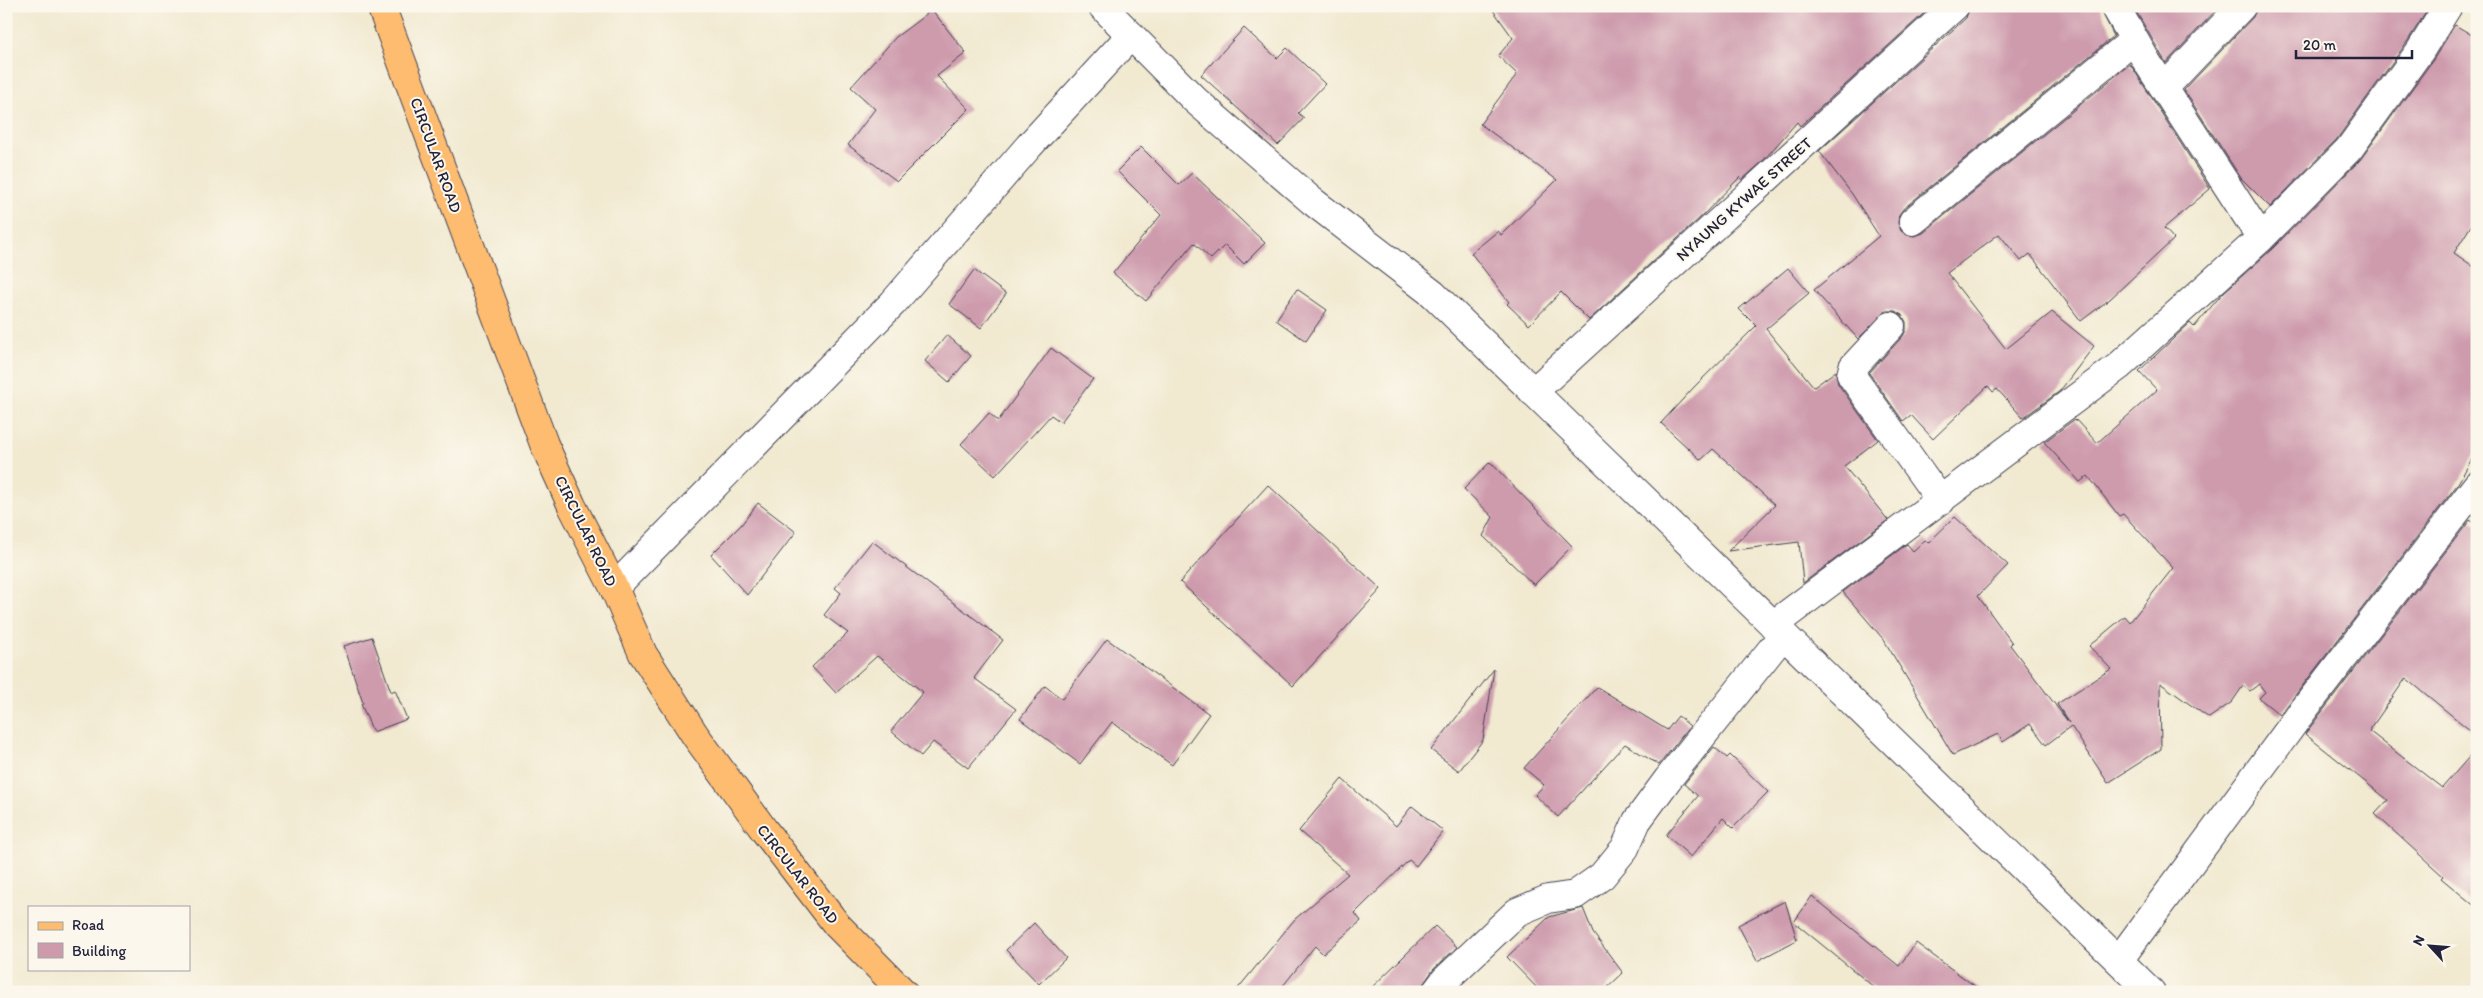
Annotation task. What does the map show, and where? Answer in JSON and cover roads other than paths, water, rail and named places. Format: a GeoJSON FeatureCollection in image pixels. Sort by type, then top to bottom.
{"type":"FeatureCollection","features":[{"type":"Feature","properties":{"kind":"main road","name":"CIRCULAR ROAD"},"geometry":{"type":"LineString","coordinates":[[382,6],[544,444],[572,506],[614,588],[643,654],[695,735],[764,830],[837,925],[903,992]]}},
{"type":"Feature","properties":{"kind":"street"},"geometry":{"type":"LineString","coordinates":[[1102,6],[1195,100],[1304,194],[1433,294],[2151,992]]}},
{"type":"Feature","properties":{"kind":"street","name":"NYAUNG KYWAE STREET"},"geometry":{"type":"LineString","coordinates":[[1533,392],[1955,6]]}},
{"type":"Feature","properties":{"kind":"street"},"geometry":{"type":"LineString","coordinates":[[2115,6],[2164,88],[2261,238]]}},
{"type":"Feature","properties":{"kind":"street"},"geometry":{"type":"LineString","coordinates":[[2164,88],[2242,6]]}},
{"type":"Feature","properties":{"kind":"street"},"geometry":{"type":"LineString","coordinates":[[1436,992],[1445,980],[1517,912],[1548,899],[1575,895],[1602,876],[1625,848],[1637,821],[1778,630],[1941,500],[2119,366],[2261,238],[2350,149],[2420,50],[2448,6]]}},
{"type":"Feature","properties":{"kind":"street"},"geometry":{"type":"LineString","coordinates":[[614,588],[893,303],[1029,146],[1131,35]]}},
{"type":"Feature","properties":{"kind":"street"},"geometry":{"type":"LineString","coordinates":[[1913,221],[2134,40]]}},
{"type":"Feature","properties":{"kind":"street"},"geometry":{"type":"LineString","coordinates":[[1891,326],[1852,367],[1850,375],[1941,500]]}},
{"type":"Feature","properties":{"kind":"street"},"geometry":{"type":"LineString","coordinates":[[2119,960],[2302,712],[2477,485]]}}]}
